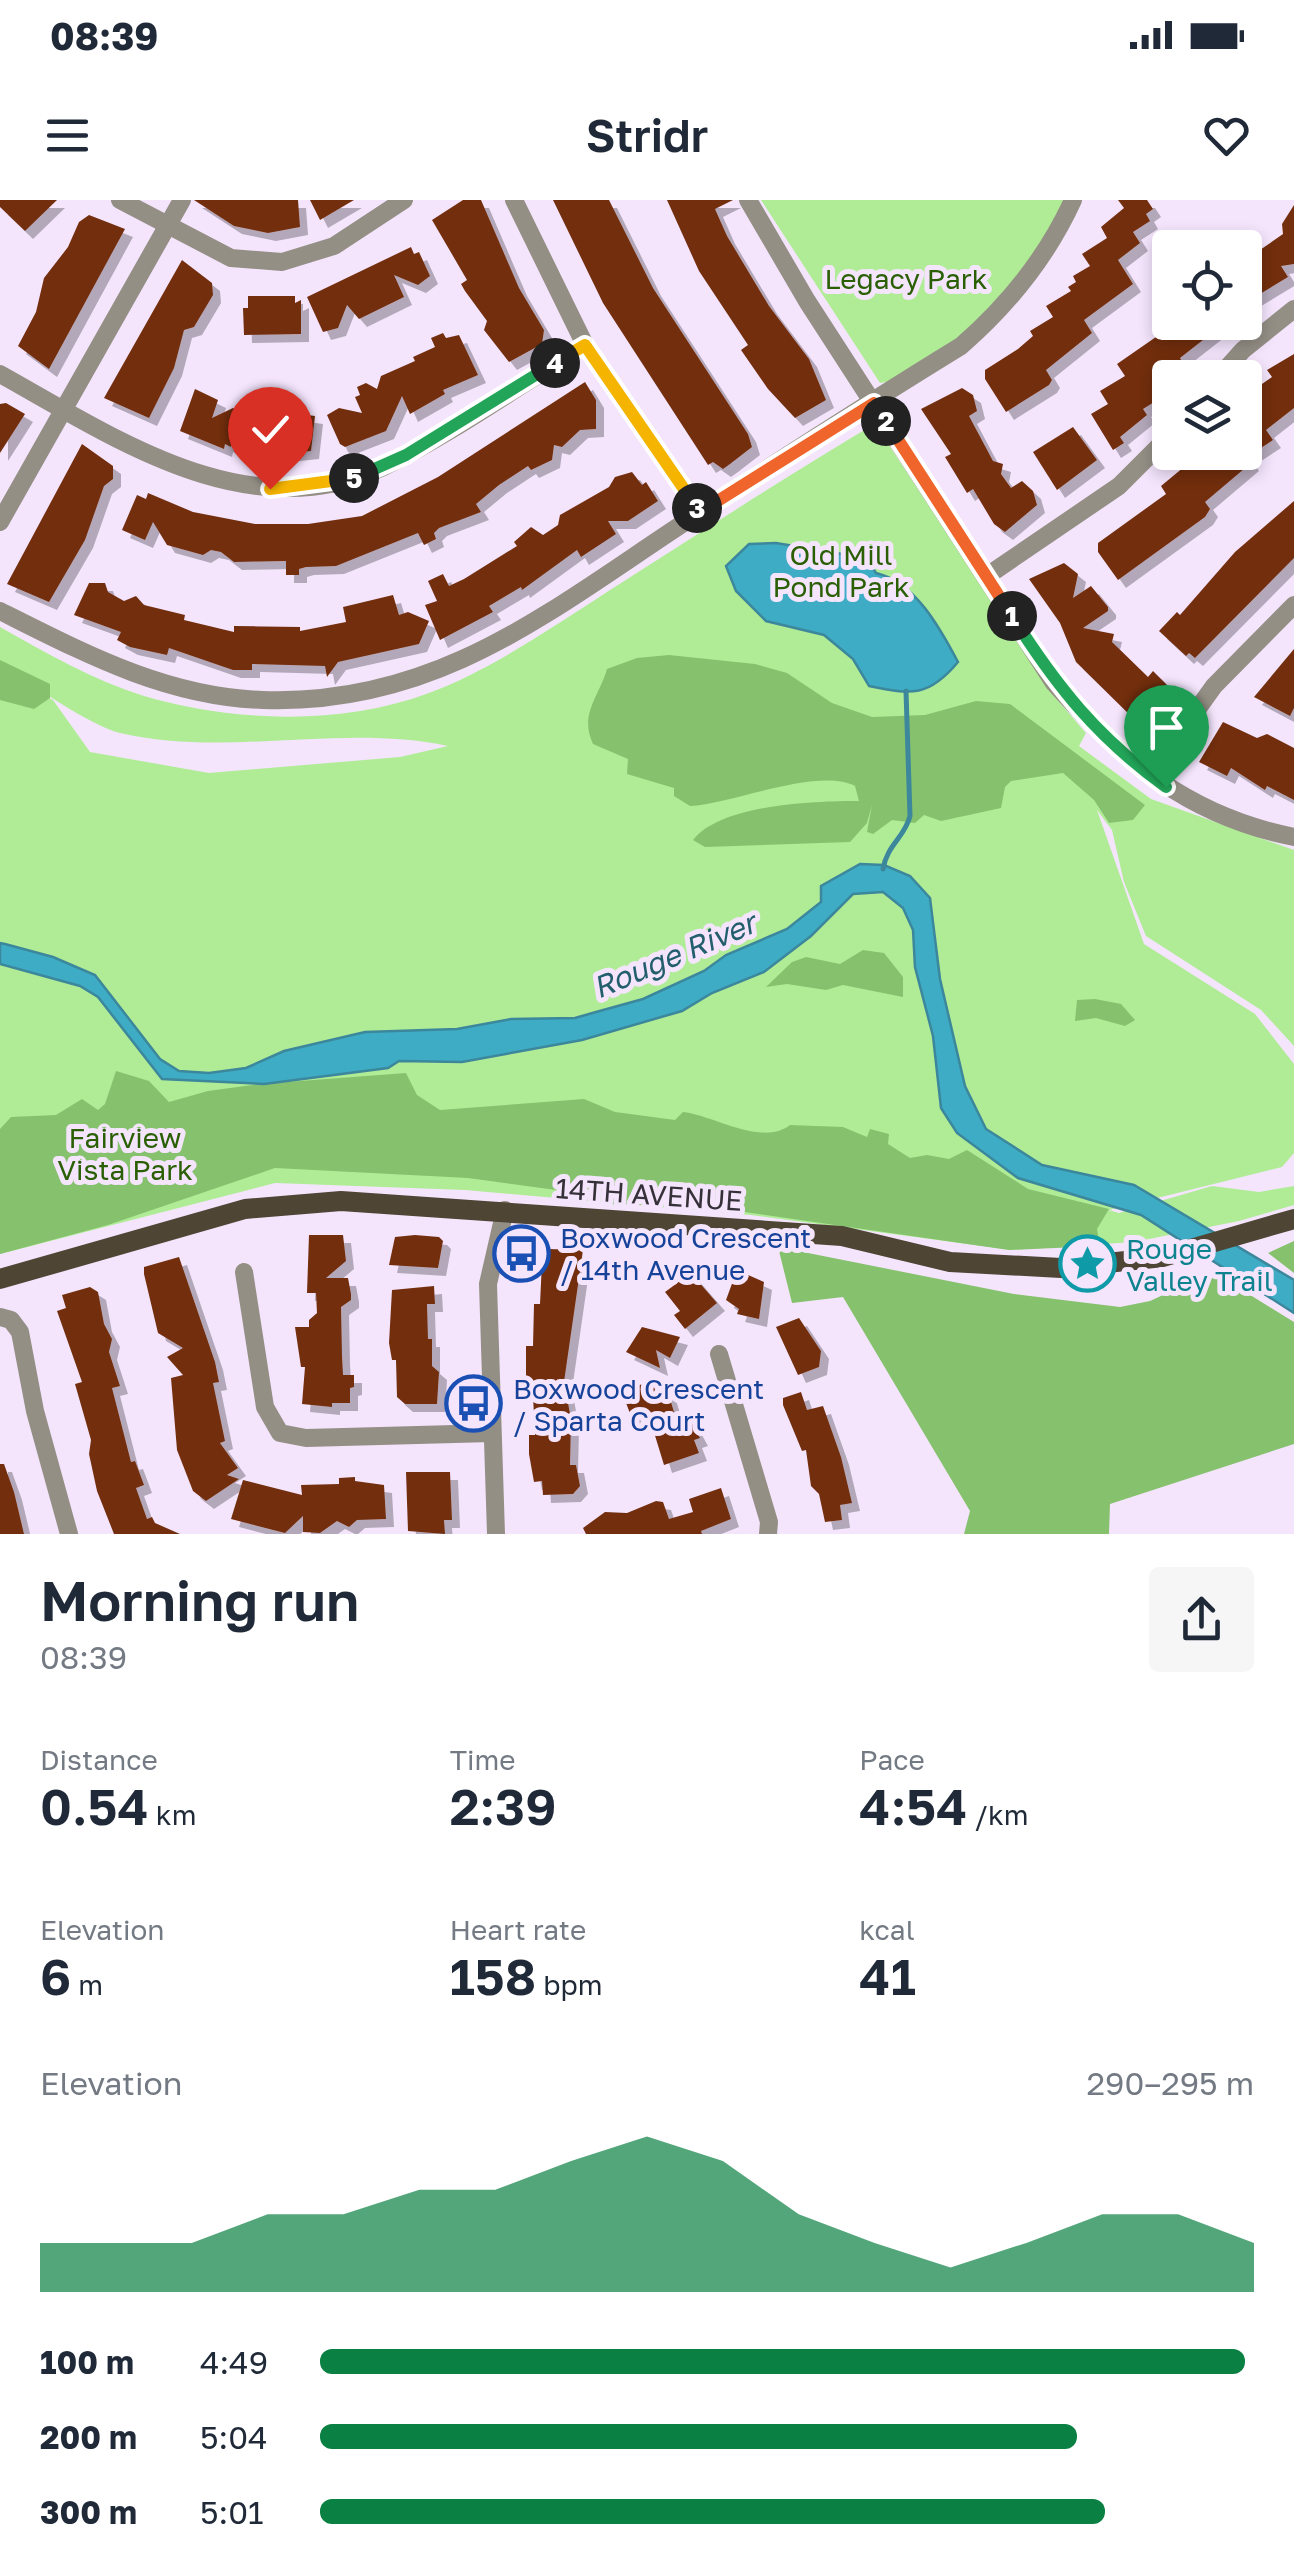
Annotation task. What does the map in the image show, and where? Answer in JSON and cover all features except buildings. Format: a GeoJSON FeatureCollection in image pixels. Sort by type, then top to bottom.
{"type":"FeatureCollection","features":[{"type":"Feature","properties":{"kind":"main road","name":"14TH AVENUE"},"geometry":{"type":"LineString","coordinates":[[0,1279],[244,1209],[341,1201],[842,1236],[950,1262],[1061,1268],[1164,1257],[1287,1223]]}},
{"type":"Feature","properties":{"kind":"street"},"geometry":{"type":"LineString","coordinates":[[120,200],[231,258],[282,262],[334,246],[404,200]]}},
{"type":"Feature","properties":{"kind":"street"},"geometry":{"type":"LineString","coordinates":[[0,522],[182,200]]}},
{"type":"Feature","properties":{"kind":"street"},"geometry":{"type":"LineString","coordinates":[[514,200],[585,345],[700,512]]}},
{"type":"Feature","properties":{"kind":"street"},"geometry":{"type":"LineString","coordinates":[[748,200],[1054,682],[1104,739],[1150,775],[1196,804],[1294,837]]}},
{"type":"Feature","properties":{"kind":"street"},"geometry":{"type":"LineString","coordinates":[[0,611],[132,674],[164,684],[264,700],[324,697],[424,678],[530,625],[962,346],[1004,307],[1059,229],[1072,200]]}},
{"type":"Feature","properties":{"kind":"street"},"geometry":{"type":"LineString","coordinates":[[1234,360],[1294,309]]}},
{"type":"Feature","properties":{"kind":"street"},"geometry":{"type":"LineString","coordinates":[[0,374],[185,471],[229,484],[291,490],[380,468],[585,345]]}},
{"type":"Feature","properties":{"kind":"street"},"geometry":{"type":"LineString","coordinates":[[987,576],[1119,486],[1152,454]]}},
{"type":"Feature","properties":{"kind":"street"},"geometry":{"type":"LineString","coordinates":[[1150,775],[1214,686],[1294,604]]}},
{"type":"Feature","properties":{"kind":"street"},"geometry":{"type":"LineString","coordinates":[[496,1534],[488,1284],[505,1210]]}},
{"type":"Feature","properties":{"kind":"street"},"geometry":{"type":"LineString","coordinates":[[244,1272],[265,1407],[280,1433],[306,1438],[492,1433]]}},
{"type":"Feature","properties":{"kind":"street"},"geometry":{"type":"LineString","coordinates":[[0,1317],[11,1320],[20,1332],[35,1412],[69,1534]]}},
{"type":"Feature","properties":{"kind":"street"},"geometry":{"type":"LineString","coordinates":[[719,1354],[769,1522],[768,1534]]}},
{"type":"Feature","properties":{"kind":"green space","name":"Legacy Park"},"geometry":{"type":"Polygon","coordinates":[[[761,200],[1068,200],[1034,261],[965,333],[893,381],[880,383],[761,200]]]}},
{"type":"Feature","properties":{"kind":"green space","name":"Old Mill Pond Park"},"geometry":{"type":"Polygon","coordinates":[[[871,426],[881,433],[1054,696],[1086,733],[1079,746],[1151,799],[1294,850],[1294,1046],[1261,1010],[1146,936],[1124,882],[1112,830],[1097,810],[1144,944],[1255,1014],[1294,1064],[1294,1153],[1282,1167],[1109,1210],[1119,1213],[1212,1186],[1259,1192],[1294,1186],[1294,1205],[1239,1221],[1134,1242],[1012,1250],[751,1215],[465,1190],[275,1183],[0,1254],[0,673],[53,700],[90,752],[209,773],[400,757],[448,746],[367,738],[202,742],[120,733],[76,713],[0,665],[0,627],[106,682],[178,705],[286,717],[395,704],[452,684],[520,647],[871,426]]]}},
{"type":"Feature","properties":{"kind":"green space"},"geometry":{"type":"Polygon","coordinates":[[[669,655],[755,664],[787,673],[832,703],[872,717],[925,715],[976,701],[1010,704],[1145,805],[1133,820],[1109,823],[1094,800],[1063,773],[1011,781],[1005,787],[1001,808],[941,821],[924,815],[915,823],[892,820],[873,834],[867,832],[872,805],[867,823],[850,842],[705,847],[693,840],[706,828],[746,812],[795,804],[859,801],[855,786],[819,781],[690,806],[674,796],[674,788],[627,774],[628,759],[593,744],[589,714],[607,669],[637,658],[669,655]]]}},
{"type":"Feature","properties":{"kind":"green space"},"geometry":{"type":"Polygon","coordinates":[[[0,660],[50,684],[50,698],[34,709],[0,700],[0,660]]]}},
{"type":"Feature","properties":{"kind":"green space"},"geometry":{"type":"Polygon","coordinates":[[[863,950],[884,953],[903,977],[903,997],[843,985],[826,990],[787,984],[766,987],[792,962],[806,957],[840,964],[863,950]]]}},
{"type":"Feature","properties":{"kind":"green space"},"geometry":{"type":"Polygon","coordinates":[[[1077,1000],[1121,1004],[1135,1020],[1125,1026],[1096,1018],[1075,1021],[1077,1000]]]}},
{"type":"Feature","properties":{"kind":"green space","name":"Fairview Vista Park"},"geometry":{"type":"Polygon","coordinates":[[[116,1071],[149,1081],[169,1102],[208,1091],[260,1084],[406,1073],[417,1095],[440,1110],[584,1099],[615,1112],[675,1120],[683,1112],[766,1133],[790,1125],[843,1127],[867,1137],[870,1129],[889,1134],[888,1144],[910,1158],[927,1155],[949,1159],[967,1150],[1028,1189],[1109,1209],[1097,1229],[1100,1246],[1009,1250],[703,1206],[603,1204],[601,1196],[468,1178],[275,1168],[108,1225],[0,1254],[0,1129],[11,1117],[56,1115],[82,1099],[98,1110],[105,1104],[116,1071]]]}},
{"type":"Feature","properties":{"kind":"green space"},"geometry":{"type":"Polygon","coordinates":[[[1294,1241],[1294,1273],[1268,1253],[1294,1241]]]}},
{"type":"Feature","properties":{"kind":"green space"},"geometry":{"type":"Polygon","coordinates":[[[778,1247],[1014,1294],[1120,1307],[1150,1301],[1213,1272],[1294,1322],[1294,1444],[1110,1504],[1109,1534],[964,1534],[970,1511],[843,1297],[792,1303],[778,1247]]]}},
{"type":"Feature","properties":{"kind":"water"},"geometry":{"type":"Polygon","coordinates":[[[776,543],[866,558],[876,573],[903,586],[925,608],[958,662],[938,682],[919,691],[869,686],[853,659],[824,635],[766,621],[736,591],[726,566],[749,544],[776,543]]]}},
{"type":"Feature","properties":{"kind":"water"},"geometry":{"type":"Polygon","coordinates":[[[860,864],[884,865],[910,876],[930,898],[940,979],[965,1086],[986,1129],[1042,1165],[1134,1185],[1294,1280],[1294,1313],[1141,1215],[1018,1178],[957,1133],[941,1108],[933,1036],[915,967],[913,930],[903,908],[883,892],[853,894],[811,936],[764,972],[712,993],[682,1011],[582,1040],[462,1062],[399,1061],[388,1068],[264,1084],[162,1079],[98,997],[80,986],[0,964],[0,943],[53,957],[95,975],[160,1059],[179,1071],[209,1073],[246,1068],[284,1051],[365,1032],[457,1029],[511,1019],[575,1018],[643,999],[704,971],[726,955],[787,929],[821,902],[821,886],[860,864]]]}},
{"type":"Feature","properties":{"kind":"waterway"},"geometry":{"type":"LineString","coordinates":[[883,869],[910,816],[906,691]]}},
{"type":"Feature","properties":{"kind":"place","name":"Boxwood Crescent / 14th Avenue"},"geometry":{"type":"Point","coordinates":[521,1253]}},
{"type":"Feature","properties":{"kind":"place","name":"Rouge Valley Trail"},"geometry":{"type":"Point","coordinates":[1087,1264]}},
{"type":"Feature","properties":{"kind":"place","name":"Boxwood Crescent / Sparta Court"},"geometry":{"type":"Point","coordinates":[474,1404]}},
{"type":"Feature","properties":{"kind":"route"},"geometry":{"type":"LineString","coordinates":[[270,489],[291,490],[357,477],[380,468],[585,345],[700,512],[874,403],[1054,682],[1104,739],[1166,787]]}},
{"type":"Feature","properties":{"kind":"water label","name":"Rouge River"},"geometry":{"type":"Point","coordinates":[674,955]}}]}
